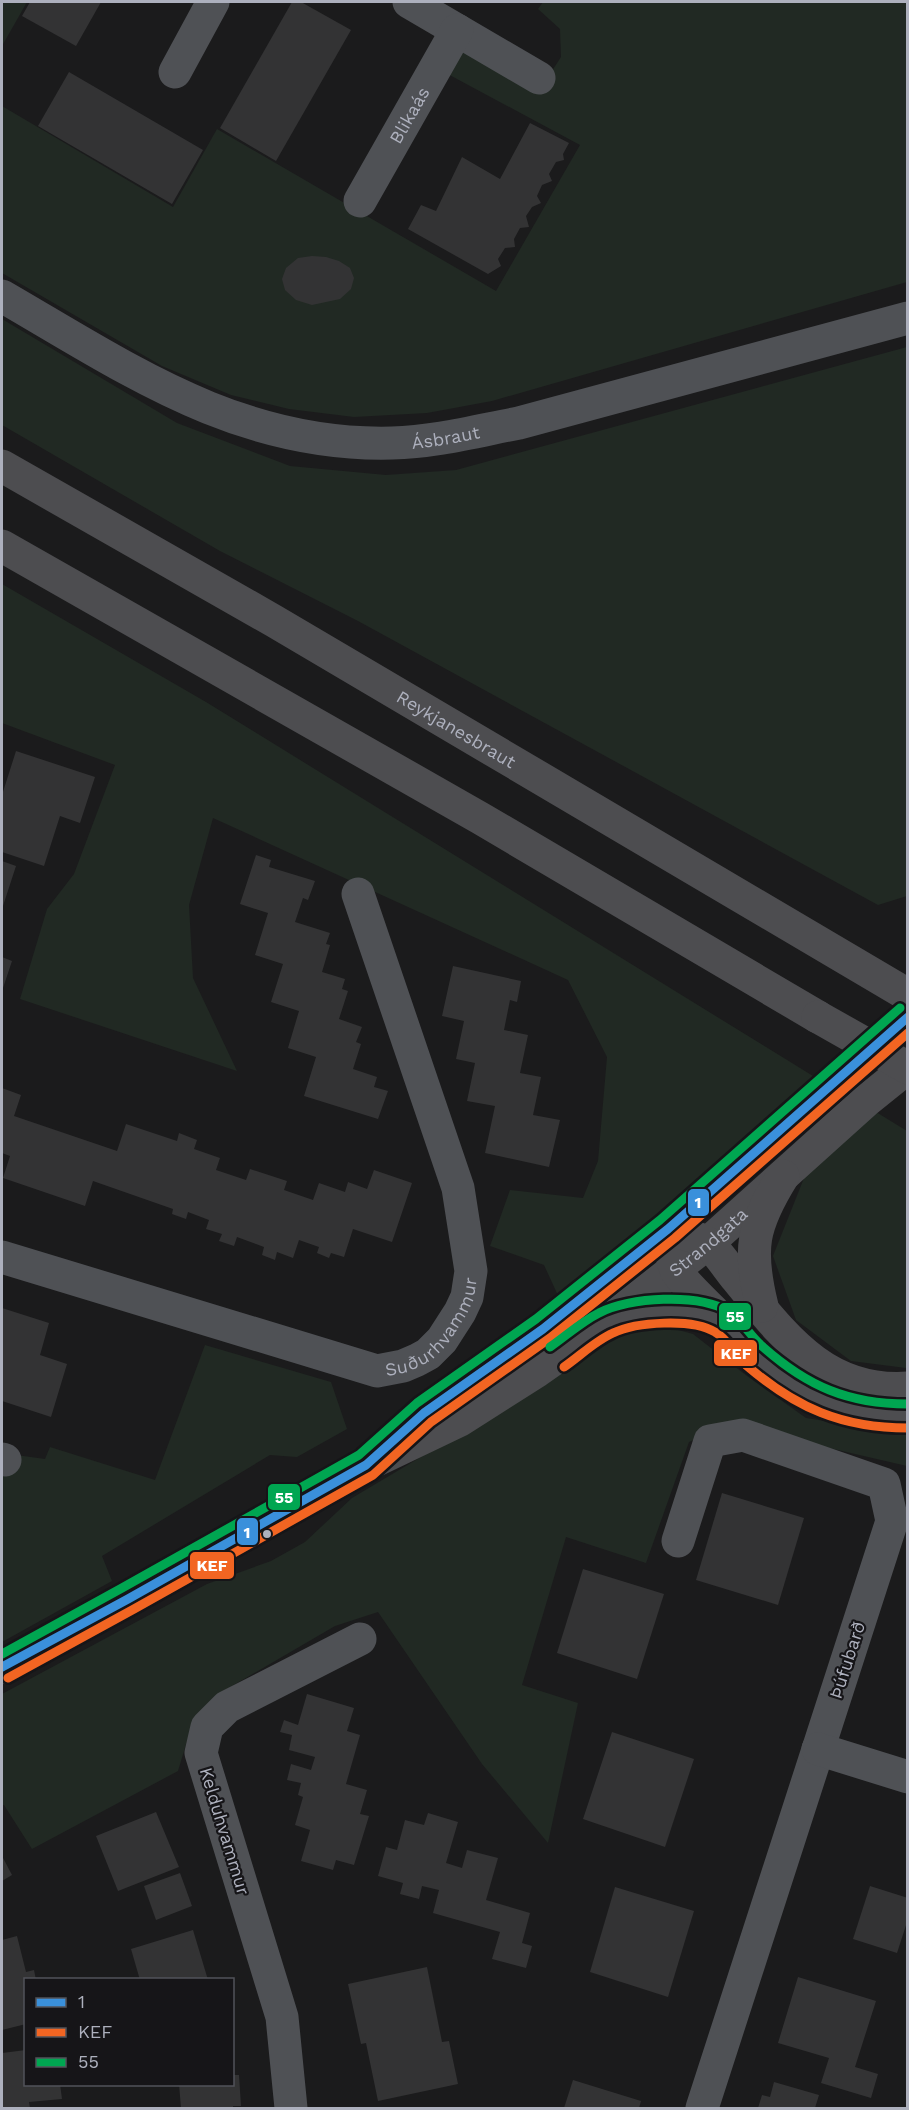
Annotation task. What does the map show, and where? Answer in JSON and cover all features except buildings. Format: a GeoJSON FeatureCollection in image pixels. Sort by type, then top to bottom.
{"type":"FeatureCollection","features":[{"type":"Feature","properties":{"kind":"main road","name":"Reykjanesbraut"},"geometry":{"type":"LineString","coordinates":[[2,466],[284,627],[908,995]]}},
{"type":"Feature","properties":{"kind":"main road"},"geometry":{"type":"LineString","coordinates":[[2,546],[480,818],[819,1017],[899,1064],[908,1078]]}},
{"type":"Feature","properties":{"kind":"main road","name":"Strandgata"},"geometry":{"type":"LineString","coordinates":[[366,1465],[424,1413],[543,1329],[668,1229],[908,1017]]}},
{"type":"Feature","properties":{"kind":"main road","name":"Strandgata"},"geometry":{"type":"LineString","coordinates":[[2,1667],[366,1465],[460,1420],[537,1371],[607,1322],[708,1244],[866,1101],[899,1064]]}},
{"type":"Feature","properties":{"kind":"main road"},"geometry":{"type":"LineString","coordinates":[[763,1311],[753,1261],[754,1245],[760,1218],[768,1199],[783,1176]]}},
{"type":"Feature","properties":{"kind":"main road"},"geometry":{"type":"LineString","coordinates":[[668,1229],[708,1244],[763,1311],[820,1366],[836,1376],[872,1387],[908,1388]]}},
{"type":"Feature","properties":{"kind":"main road"},"geometry":{"type":"LineString","coordinates":[[668,1229],[676,1270],[767,1367],[810,1397],[856,1414],[886,1417],[908,1416]]}},
{"type":"Feature","properties":{"kind":"main road"},"geometry":{"type":"LineString","coordinates":[[607,1322],[637,1313],[662,1311],[688,1313],[722,1321]]}},
{"type":"Feature","properties":{"kind":"street"},"geometry":{"type":"LineString","coordinates":[[175,72],[213,2]]}},
{"type":"Feature","properties":{"kind":"street"},"geometry":{"type":"LineString","coordinates":[[409,2],[539,78]]}},
{"type":"Feature","properties":{"kind":"street","name":"Blikaás"},"geometry":{"type":"LineString","coordinates":[[360,201],[458,30]]}},
{"type":"Feature","properties":{"kind":"street","name":"Ásbraut"},"geometry":{"type":"LineString","coordinates":[[2,296],[148,381],[217,413],[286,434],[349,443],[394,444],[455,436],[519,423],[908,318]]}},
{"type":"Feature","properties":{"kind":"street","name":"Suðurhvammur"},"geometry":{"type":"LineString","coordinates":[[2,1257],[377,1371],[403,1366],[417,1360],[428,1354],[442,1340],[460,1312],[470,1285],[471,1271],[458,1188],[358,894]]}},
{"type":"Feature","properties":{"kind":"street","name":"Þúfubarð"},"geometry":{"type":"LineString","coordinates":[[678,1541],[710,1441],[743,1436],[884,1484],[892,1521],[702,2109]]}},
{"type":"Feature","properties":{"kind":"street","name":"Kelduhvammur"},"geometry":{"type":"LineString","coordinates":[[291,2109],[282,2017],[201,1753],[207,1727],[227,1707],[360,1639]]}},
{"type":"Feature","properties":{"kind":"street"},"geometry":{"type":"LineString","coordinates":[[818,1749],[908,1777]]}},
{"type":"Feature","properties":{"kind":"shaded area"},"geometry":{"type":"Polygon","coordinates":[[[2,2],[27,2],[2,46],[2,2]]]}},
{"type":"Feature","properties":{"kind":"shaded area"},"geometry":{"type":"Polygon","coordinates":[[[543,2],[907,2],[907,282],[492,401],[427,413],[354,417],[289,409],[231,395],[162,366],[2,273],[2,106],[173,207],[217,129],[496,291],[580,145],[444,72],[461,44],[539,91],[561,57],[560,29],[538,9],[543,2]]]}},
{"type":"Feature","properties":{"kind":"shaded area"},"geometry":{"type":"Polygon","coordinates":[[[2,319],[177,423],[290,466],[386,475],[456,470],[907,347],[907,896],[878,905],[358,621],[220,551],[2,425],[2,319]]]}},
{"type":"Feature","properties":{"kind":"shaded area"},"geometry":{"type":"Polygon","coordinates":[[[2,584],[206,702],[813,1076],[728,1158],[561,1302],[544,1265],[490,1246],[510,1190],[583,1198],[598,1161],[607,1057],[568,980],[213,818],[189,905],[193,978],[237,1071],[20,999],[47,909],[74,874],[115,765],[2,723],[2,584]]]}},
{"type":"Feature","properties":{"kind":"shaded area"},"geometry":{"type":"Polygon","coordinates":[[[876,1112],[907,1131],[906,1368],[851,1361],[796,1320],[773,1256],[804,1178],[876,1112]]]}},
{"type":"Feature","properties":{"kind":"shaded area"},"geometry":{"type":"Polygon","coordinates":[[[664,1326],[693,1334],[806,1418],[907,1434],[907,1466],[729,1425],[689,1442],[646,1563],[566,1537],[522,1685],[578,1703],[548,1843],[482,1764],[378,1612],[335,1626],[232,1686],[203,1709],[187,1741],[178,1771],[32,1849],[2,1805],[2,1694],[207,1584],[271,1561],[305,1542],[352,1498],[515,1401],[602,1340],[635,1327],[664,1326]]]}},
{"type":"Feature","properties":{"kind":"shaded area"},"geometry":{"type":"Polygon","coordinates":[[[205,1345],[331,1382],[347,1429],[297,1457],[270,1455],[102,1556],[112,1581],[2,1642],[2,1453],[45,1459],[50,1447],[155,1480],[205,1345]]]}},
{"type":"Feature","properties":{"kind":"transit line","name":"55"},"geometry":{"type":"LineString","coordinates":[[2,1654],[359,1455],[417,1403],[536,1319],[660,1220],[900,1008]]}},
{"type":"Feature","properties":{"kind":"transit line","name":"1"},"geometry":{"type":"LineString","coordinates":[[2,1667],[366,1465],[424,1413],[543,1329],[668,1229],[908,1017]]}},
{"type":"Feature","properties":{"kind":"transit line","name":"KEF"},"geometry":{"type":"LineString","coordinates":[[8,1678],[373,1475],[431,1422],[550,1338],[675,1238],[908,1033]]}},
{"type":"Feature","properties":{"kind":"transit line","name":"55"},"geometry":{"type":"LineString","coordinates":[[550,1347],[599,1313],[628,1303],[664,1299],[699,1301],[728,1311],[779,1361],[812,1382],[866,1401],[908,1404]]}},
{"type":"Feature","properties":{"kind":"transit line","name":"KEF"},"geometry":{"type":"LineString","coordinates":[[564,1367],[600,1340],[623,1329],[664,1323],[693,1325],[720,1335],[746,1365],[783,1393],[802,1404],[821,1413],[862,1424],[908,1428]]}}]}
